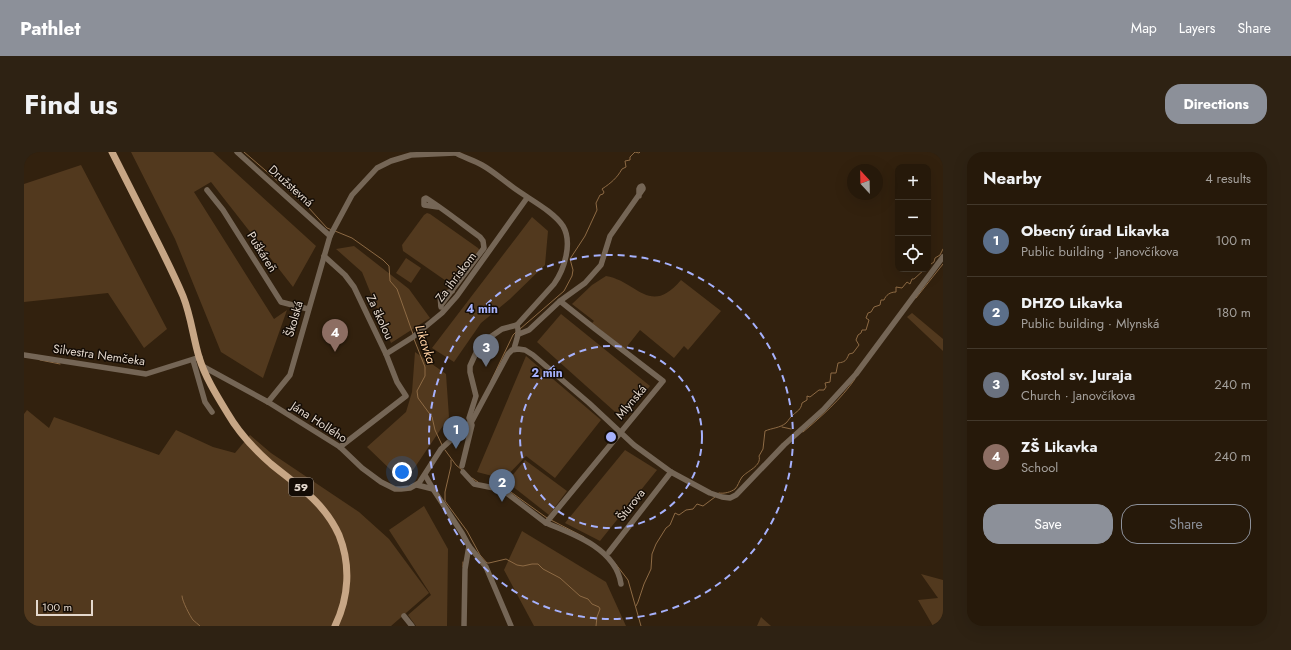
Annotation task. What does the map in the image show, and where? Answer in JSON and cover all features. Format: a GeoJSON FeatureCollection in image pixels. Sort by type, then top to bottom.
{"type":"FeatureCollection","features":[{"type":"Feature","properties":{"kind":"main road","name":"59"},"geometry":{"type":"LineString","coordinates":[[112,152],[180,290],[190,317],[196,358],[204,367],[217,396],[238,430],[259,453],[316,500],[327,514],[334,527],[344,551],[348,574],[344,600],[335,626]]}},
{"type":"Feature","properties":{"kind":"street","name":"Družstevná"},"geometry":{"type":"LineString","coordinates":[[237,152],[330,236]]}},
{"type":"Feature","properties":{"kind":"street"},"geometry":{"type":"LineString","coordinates":[[454,152],[483,166],[549,212],[562,225],[565,231],[567,251],[565,263],[559,277],[517,325],[502,329],[480,344],[470,366],[476,396],[469,418],[472,421],[472,425],[462,466]]}},
{"type":"Feature","properties":{"kind":"street","name":"Školská"},"geometry":{"type":"LineString","coordinates":[[268,402],[290,374],[330,236],[352,195],[377,168],[391,161],[411,155],[454,152]]}},
{"type":"Feature","properties":{"kind":"street","name":"Puškáreň"},"geometry":{"type":"LineString","coordinates":[[207,190],[223,210],[281,302],[308,309]]}},
{"type":"Feature","properties":{"kind":"street"},"geometry":{"type":"LineString","coordinates":[[519,334],[529,330],[560,301],[585,283],[601,265],[610,236],[639,196]]}},
{"type":"Feature","properties":{"kind":"street","name":"Za ihriskom"},"geometry":{"type":"LineString","coordinates":[[386,354],[414,337],[442,313],[457,296],[527,198]]}},
{"type":"Feature","properties":{"kind":"street"},"geometry":{"type":"LineString","coordinates":[[438,207],[480,237],[483,241],[484,248],[452,291],[440,295],[442,313]]}},
{"type":"Feature","properties":{"kind":"street","name":"Za školou"},"geometry":{"type":"LineString","coordinates":[[324,256],[349,279],[354,287],[386,354],[397,382],[406,396],[340,447]]}},
{"type":"Feature","properties":{"kind":"street"},"geometry":{"type":"LineString","coordinates":[[514,349],[521,349],[533,355],[589,403],[634,445],[671,472],[710,493],[730,498],[736,495],[784,446],[823,410],[856,374],[943,257]]}},
{"type":"Feature","properties":{"kind":"street","name":"Mlynská"},"geometry":{"type":"LineString","coordinates":[[548,520],[663,381],[560,301]]}},
{"type":"Feature","properties":{"kind":"street"},"geometry":{"type":"LineString","coordinates":[[416,485],[425,475],[441,449],[472,421],[508,354],[514,349],[519,334],[517,325]]}},
{"type":"Feature","properties":{"kind":"street","name":"Silvestra Nemčeka"},"geometry":{"type":"LineString","coordinates":[[24,355],[146,374],[196,358]]}},
{"type":"Feature","properties":{"kind":"street"},"geometry":{"type":"LineString","coordinates":[[196,358],[205,402],[212,412]]}},
{"type":"Feature","properties":{"kind":"street","name":"Jána Hollého"},"geometry":{"type":"LineString","coordinates":[[204,367],[268,402],[340,447],[362,468],[387,485],[395,489],[410,488],[416,485],[433,489]]}},
{"type":"Feature","properties":{"kind":"street"},"geometry":{"type":"LineString","coordinates":[[463,472],[474,484],[494,488],[508,494],[548,520],[583,538],[607,556],[618,573],[621,584]]}},
{"type":"Feature","properties":{"kind":"street","name":"Štúrova"},"geometry":{"type":"LineString","coordinates":[[609,552],[671,472]]}},
{"type":"Feature","properties":{"kind":"street"},"geometry":{"type":"LineString","coordinates":[[425,475],[469,546],[486,567],[511,626]]}},
{"type":"Feature","properties":{"kind":"street"},"geometry":{"type":"LineString","coordinates":[[464,626],[465,569],[469,546]]}},
{"type":"Feature","properties":{"kind":"street"},"geometry":{"type":"LineString","coordinates":[[466,557],[476,554]]}},
{"type":"Feature","properties":{"kind":"street"},"geometry":{"type":"LineString","coordinates":[[404,616],[412,626]]}},
{"type":"Feature","properties":{"kind":"shaded area"},"geometry":{"type":"Polygon","coordinates":[[[131,152],[213,152],[316,246],[293,287],[211,182],[194,192],[274,319],[287,310],[263,378],[221,352],[175,239],[131,152]]]}},
{"type":"Feature","properties":{"kind":"shaded area"},"geometry":{"type":"Polygon","coordinates":[[[81,165],[167,329],[144,348],[108,293],[24,302],[24,184],[81,165]]]}},
{"type":"Feature","properties":{"kind":"shaded area"},"geometry":{"type":"Polygon","coordinates":[[[427,213],[478,248],[480,251],[455,285],[452,285],[403,251],[402,245],[427,213]]]}},
{"type":"Feature","properties":{"kind":"shaded area"},"geometry":{"type":"Polygon","coordinates":[[[532,217],[548,231],[545,265],[510,299],[481,323],[454,362],[432,348],[532,217]]]}},
{"type":"Feature","properties":{"kind":"shaded area"},"geometry":{"type":"Polygon","coordinates":[[[354,246],[409,289],[430,318],[391,343],[362,272],[336,249],[354,246]]]}},
{"type":"Feature","properties":{"kind":"shaded area"},"geometry":{"type":"Polygon","coordinates":[[[406,258],[421,268],[411,283],[396,273],[406,258]]]}},
{"type":"Feature","properties":{"kind":"shaded area"},"geometry":{"type":"Polygon","coordinates":[[[606,276],[617,279],[644,294],[652,296],[661,296],[670,291],[681,280],[721,311],[688,350],[684,346],[674,358],[640,330],[625,349],[592,323],[594,321],[572,304],[592,285],[606,276]]]}},
{"type":"Feature","properties":{"kind":"shaded area"},"geometry":{"type":"Polygon","coordinates":[[[912,313],[943,339],[943,351],[907,317],[912,313]]]}},
{"type":"Feature","properties":{"kind":"shaded area"},"geometry":{"type":"Polygon","coordinates":[[[561,314],[650,386],[623,419],[537,342],[561,314]]]}},
{"type":"Feature","properties":{"kind":"shaded area"},"geometry":{"type":"Polygon","coordinates":[[[415,352],[446,374],[449,417],[413,470],[394,473],[367,447],[406,412],[412,392],[415,352]]]}},
{"type":"Feature","properties":{"kind":"shaded area"},"geometry":{"type":"Polygon","coordinates":[[[526,356],[601,420],[555,478],[526,456],[504,479],[477,472],[526,356]]]}},
{"type":"Feature","properties":{"kind":"shaded area"},"geometry":{"type":"Polygon","coordinates":[[[27,410],[49,428],[54,417],[159,455],[176,430],[213,447],[235,453],[250,435],[271,453],[359,512],[389,539],[429,593],[391,626],[24,626],[24,414],[27,410]]]}},
{"type":"Feature","properties":{"kind":"shaded area"},"geometry":{"type":"Polygon","coordinates":[[[625,450],[657,470],[600,541],[565,523],[625,450]]]}},
{"type":"Feature","properties":{"kind":"shaded area"},"geometry":{"type":"Polygon","coordinates":[[[525,460],[567,491],[549,515],[507,482],[525,460]]]}},
{"type":"Feature","properties":{"kind":"shaded area"},"geometry":{"type":"Polygon","coordinates":[[[424,506],[448,549],[447,626],[416,626],[408,615],[431,595],[389,530],[424,506]]]}},
{"type":"Feature","properties":{"kind":"shaded area"},"geometry":{"type":"Polygon","coordinates":[[[522,531],[606,582],[626,626],[534,626],[504,570],[522,531]]]}},
{"type":"Feature","properties":{"kind":"shaded area"},"geometry":{"type":"Polygon","coordinates":[[[921,574],[943,580],[943,626],[933,626],[918,600],[938,598],[921,574]]]}},
{"type":"Feature","properties":{"kind":"shaded area"},"geometry":{"type":"Polygon","coordinates":[[[761,617],[771,626],[757,626],[761,617]]]}},
{"type":"Feature","properties":{"kind":"waterway","name":"Likavka"},"geometry":{"type":"LineString","coordinates":[[244,152],[308,207],[327,228],[332,230]]}},
{"type":"Feature","properties":{"kind":"waterway"},"geometry":{"type":"LineString","coordinates":[[520,329],[564,291],[572,276],[573,270],[570,259],[585,236],[597,210],[596,203],[600,195],[604,192],[602,189],[614,180],[622,169],[626,167],[625,161],[630,160],[630,157],[635,152],[640,152]]}},
{"type":"Feature","properties":{"kind":"waterway","name":"Likavka"},"geometry":{"type":"LineString","coordinates":[[335,231],[352,238],[389,266],[390,281],[397,289],[413,334]]}},
{"type":"Feature","properties":{"kind":"waterway"},"geometry":{"type":"LineString","coordinates":[[931,264],[934,262],[935,258],[940,255],[943,249]]}},
{"type":"Feature","properties":{"kind":"waterway"},"geometry":{"type":"LineString","coordinates":[[916,298],[943,264]]}},
{"type":"Feature","properties":{"kind":"waterway"},"geometry":{"type":"LineString","coordinates":[[719,493],[732,491],[735,489],[742,477],[758,463],[759,456],[763,449],[765,431],[784,425],[800,409],[802,403],[807,400],[807,396],[810,397],[819,390],[824,390],[826,387],[825,383],[830,382],[831,373],[836,373],[838,363],[845,361],[849,354],[853,353],[859,345],[856,340],[862,330],[866,330],[869,320],[866,318],[868,313],[871,312],[874,307],[880,305],[881,300],[884,300],[888,294],[896,292],[896,287],[902,288],[907,282],[910,284],[912,279],[922,272]]}},
{"type":"Feature","properties":{"kind":"waterway"},"geometry":{"type":"LineString","coordinates":[[491,381],[513,335],[516,332]]}},
{"type":"Feature","properties":{"kind":"waterway","name":"Likavka"},"geometry":{"type":"LineString","coordinates":[[414,339],[425,367],[425,376],[417,391],[418,398],[432,417],[435,430],[442,445]]}},
{"type":"Feature","properties":{"kind":"waterway"},"geometry":{"type":"LineString","coordinates":[[40,360],[60,364]]}},
{"type":"Feature","properties":{"kind":"waterway"},"geometry":{"type":"LineString","coordinates":[[803,432],[831,407],[855,379]]}},
{"type":"Feature","properties":{"kind":"waterway"},"geometry":{"type":"LineString","coordinates":[[782,427],[791,429]]}},
{"type":"Feature","properties":{"kind":"waterway","name":"Likavka"},"geometry":{"type":"LineString","coordinates":[[445,450],[456,465],[462,470]]}},
{"type":"Feature","properties":{"kind":"waterway"},"geometry":{"type":"LineString","coordinates":[[451,460],[445,492],[445,501],[467,531],[480,555],[487,563],[506,559],[517,565],[523,566],[538,564],[543,569],[560,578],[580,596],[588,599],[592,604],[599,607],[600,609],[596,626]]}},
{"type":"Feature","properties":{"kind":"waterway","name":"Likavka"},"geometry":{"type":"LineString","coordinates":[[472,478],[478,482]]}},
{"type":"Feature","properties":{"kind":"waterway","name":"Likavka"},"geometry":{"type":"LineString","coordinates":[[490,484],[501,485],[547,518]]}},
{"type":"Feature","properties":{"kind":"waterway"},"geometry":{"type":"LineString","coordinates":[[636,606],[651,569],[652,554],[656,544],[666,528],[670,525],[675,513],[679,515],[686,510],[693,509],[697,504],[703,506],[715,497]]}},
{"type":"Feature","properties":{"kind":"waterway","name":"Likavka"},"geometry":{"type":"LineString","coordinates":[[551,520],[584,537]]}},
{"type":"Feature","properties":{"kind":"waterway"},"geometry":{"type":"LineString","coordinates":[[463,562],[463,567]]}},
{"type":"Feature","properties":{"kind":"waterway","name":"Likavka"},"geometry":{"type":"LineString","coordinates":[[615,563],[628,580],[641,626]]}},
{"type":"Feature","properties":{"kind":"waterway"},"geometry":{"type":"LineString","coordinates":[[182,596],[193,620],[200,626]]}},
{"type":"Feature","properties":{"kind":"place","name":"ZŠ Likavka"},"geometry":{"type":"Point","coordinates":[335,352]}},
{"type":"Feature","properties":{"kind":"place","name":"Kostol sv. Juraja"},"geometry":{"type":"Point","coordinates":[486,367]}},
{"type":"Feature","properties":{"kind":"place","name":"Obecný úrad Likavka"},"geometry":{"type":"Point","coordinates":[456,449]}},
{"type":"Feature","properties":{"kind":"place","name":"DHZO Likavka"},"geometry":{"type":"Point","coordinates":[502,502]}}]}
